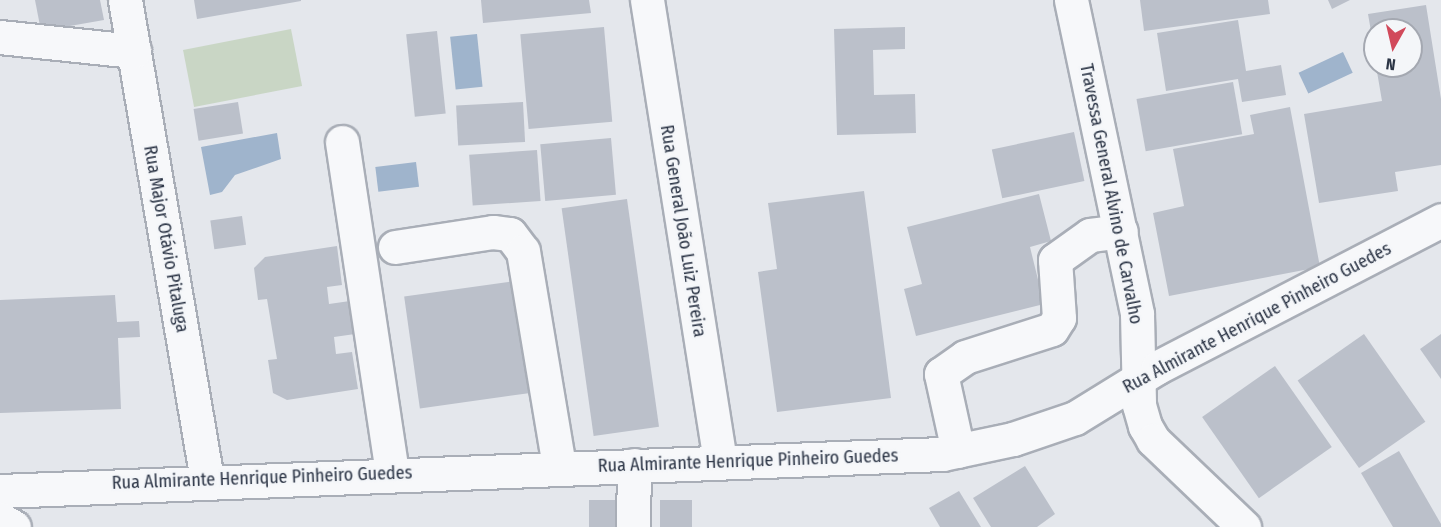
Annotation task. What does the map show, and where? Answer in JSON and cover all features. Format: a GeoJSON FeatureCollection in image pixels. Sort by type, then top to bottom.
{"type":"FeatureCollection","features":[{"type":"Feature","properties":{"kind":"street","name":"Rua Major Otávio Pitaluga"},"geometry":{"type":"LineString","coordinates":[[124,0],[207,479]]}},
{"type":"Feature","properties":{"kind":"street","name":"Rua General João Luiz Pereira"},"geometry":{"type":"LineString","coordinates":[[647,0],[720,462]]}},
{"type":"Feature","properties":{"kind":"street","name":"Travessa General Alvino de Carvalho"},"geometry":{"type":"LineString","coordinates":[[1071,0],[1137,314],[1138,405],[1153,440],[1244,527]]}},
{"type":"Feature","properties":{"kind":"street"},"geometry":{"type":"LineString","coordinates":[[0,38],[134,51]]}},
{"type":"Feature","properties":{"kind":"street"},"geometry":{"type":"LineString","coordinates":[[342,142],[392,472]]}},
{"type":"Feature","properties":{"kind":"street","name":"Rua Almirante Henrique Pinheiro Guedes"},"geometry":{"type":"LineString","coordinates":[[0,491],[207,479],[720,462],[958,451],[1075,418],[1139,379],[1441,220]]}},
{"type":"Feature","properties":{"kind":"street"},"geometry":{"type":"LineString","coordinates":[[958,451],[941,374],[965,357],[1052,330],[1059,318],[1055,260],[1090,235],[1121,231]]}},
{"type":"Feature","properties":{"kind":"street"},"geometry":{"type":"LineString","coordinates":[[395,246],[493,232],[510,234],[523,251],[559,467]]}},
{"type":"Feature","properties":{"kind":"street"},"geometry":{"type":"LineString","coordinates":[[633,465],[633,527]]}},
{"type":"Feature","properties":{"kind":"street"},"geometry":{"type":"LineString","coordinates":[[0,519],[14,527]]}},
{"type":"Feature","properties":{"kind":"green space"},"geometry":{"type":"Polygon","coordinates":[[[291,29],[302,86],[194,107],[183,50],[291,29]]]}},
{"type":"Feature","properties":{"kind":"water"},"geometry":{"type":"Polygon","coordinates":[[[477,34],[483,87],[456,90],[450,37],[477,34]]]}},
{"type":"Feature","properties":{"kind":"water"},"geometry":{"type":"Polygon","coordinates":[[[1343,52],[1353,73],[1308,94],[1299,73],[1343,52]]]}},
{"type":"Feature","properties":{"kind":"water"},"geometry":{"type":"Polygon","coordinates":[[[277,133],[281,159],[235,175],[222,192],[210,195],[201,147],[277,133]]]}},
{"type":"Feature","properties":{"kind":"water"},"geometry":{"type":"Polygon","coordinates":[[[416,162],[419,187],[378,192],[375,167],[416,162]]]}},
{"type":"Feature","properties":{"kind":"building"},"geometry":{"type":"Polygon","coordinates":[[[35,0],[100,0],[104,20],[41,31],[35,0]]]}},
{"type":"Feature","properties":{"kind":"building"},"geometry":{"type":"Polygon","coordinates":[[[194,0],[301,0],[301,1],[197,19],[194,0]]]}},
{"type":"Feature","properties":{"kind":"building"},"geometry":{"type":"Polygon","coordinates":[[[481,0],[589,0],[591,13],[483,23],[481,0]]]}},
{"type":"Feature","properties":{"kind":"building"},"geometry":{"type":"Polygon","coordinates":[[[1140,0],[1268,0],[1270,14],[1144,31],[1140,0]]]}},
{"type":"Feature","properties":{"kind":"building"},"geometry":{"type":"Polygon","coordinates":[[[1328,0],[1350,0],[1332,9],[1328,0]]]}},
{"type":"Feature","properties":{"kind":"building"},"geometry":{"type":"Polygon","coordinates":[[[1426,5],[1441,99],[1441,165],[1395,172],[1398,191],[1319,203],[1304,114],[1382,101],[1378,78],[1423,78],[1423,18],[1369,18],[1368,14],[1426,5]]]}},
{"type":"Feature","properties":{"kind":"building"},"geometry":{"type":"Polygon","coordinates":[[[1238,20],[1246,71],[1281,65],[1286,95],[1242,102],[1238,79],[1166,91],[1157,33],[1238,20]]]}},
{"type":"Feature","properties":{"kind":"building"},"geometry":{"type":"Polygon","coordinates":[[[604,27],[612,122],[529,129],[520,34],[604,27]]]}},
{"type":"Feature","properties":{"kind":"building"},"geometry":{"type":"Polygon","coordinates":[[[905,27],[905,49],[873,50],[874,95],[915,94],[916,133],[837,135],[834,29],[905,27]]]}},
{"type":"Feature","properties":{"kind":"building"},"geometry":{"type":"Polygon","coordinates":[[[437,31],[446,114],[415,117],[406,34],[437,31]]]}},
{"type":"Feature","properties":{"kind":"building"},"geometry":{"type":"Polygon","coordinates":[[[1233,82],[1242,134],[1146,151],[1136,99],[1233,82]]]}},
{"type":"Feature","properties":{"kind":"building"},"geometry":{"type":"Polygon","coordinates":[[[238,102],[243,134],[199,141],[194,109],[238,102]]]}},
{"type":"Feature","properties":{"kind":"building"},"geometry":{"type":"Polygon","coordinates":[[[523,102],[525,142],[458,145],[456,106],[523,102]]]}},
{"type":"Feature","properties":{"kind":"building"},"geometry":{"type":"Polygon","coordinates":[[[1290,107],[1320,267],[1169,296],[1153,213],[1184,206],[1173,149],[1254,134],[1250,115],[1290,107]]]}},
{"type":"Feature","properties":{"kind":"building"},"geometry":{"type":"Polygon","coordinates":[[[1074,132],[1084,181],[1002,198],[992,149],[1074,132]]]}},
{"type":"Feature","properties":{"kind":"building"},"geometry":{"type":"Polygon","coordinates":[[[611,138],[616,195],[545,201],[540,144],[611,138]]]}},
{"type":"Feature","properties":{"kind":"building"},"geometry":{"type":"Polygon","coordinates":[[[537,150],[541,201],[473,206],[469,155],[537,150]]]}},
{"type":"Feature","properties":{"kind":"building"},"geometry":{"type":"Polygon","coordinates":[[[864,191],[891,398],[777,412],[758,272],[777,269],[768,203],[864,191]]]}},
{"type":"Feature","properties":{"kind":"building"},"geometry":{"type":"Polygon","coordinates":[[[1039,194],[1051,241],[1030,247],[1044,304],[916,336],[904,289],[922,284],[907,227],[1039,194]]]}},
{"type":"Feature","properties":{"kind":"building"},"geometry":{"type":"Polygon","coordinates":[[[627,199],[659,427],[594,436],[562,208],[627,199]]]}},
{"type":"Feature","properties":{"kind":"building"},"geometry":{"type":"Polygon","coordinates":[[[242,216],[246,245],[214,249],[210,220],[242,216]]]}},
{"type":"Feature","properties":{"kind":"building"},"geometry":{"type":"Polygon","coordinates":[[[337,246],[342,285],[327,287],[329,304],[357,300],[362,333],[334,337],[336,354],[352,352],[358,389],[287,400],[273,393],[268,360],[277,359],[267,299],[258,300],[254,268],[265,257],[337,246]]]}},
{"type":"Feature","properties":{"kind":"building"},"geometry":{"type":"Polygon","coordinates":[[[522,280],[538,392],[420,408],[404,297],[522,280]]]}},
{"type":"Feature","properties":{"kind":"building"},"geometry":{"type":"Polygon","coordinates":[[[115,295],[117,322],[139,321],[140,337],[118,338],[121,409],[0,413],[0,300],[115,295]]]}},
{"type":"Feature","properties":{"kind":"building"},"geometry":{"type":"Polygon","coordinates":[[[1364,334],[1425,422],[1359,468],[1298,380],[1364,334]]]}},
{"type":"Feature","properties":{"kind":"building"},"geometry":{"type":"Polygon","coordinates":[[[1441,334],[1441,379],[1420,349],[1441,334]]]}},
{"type":"Feature","properties":{"kind":"building"},"geometry":{"type":"Polygon","coordinates":[[[1275,366],[1332,447],[1259,498],[1202,417],[1275,366]]]}},
{"type":"Feature","properties":{"kind":"building"},"geometry":{"type":"Polygon","coordinates":[[[1399,451],[1441,527],[1393,527],[1361,473],[1399,451]]]}},
{"type":"Feature","properties":{"kind":"building"},"geometry":{"type":"Polygon","coordinates":[[[1025,466],[1055,514],[1037,527],[991,527],[973,498],[1025,466]]]}},
{"type":"Feature","properties":{"kind":"building"},"geometry":{"type":"Polygon","coordinates":[[[959,491],[981,527],[940,527],[929,508],[959,491]]]}},
{"type":"Feature","properties":{"kind":"building"},"geometry":{"type":"Polygon","coordinates":[[[589,500],[628,500],[628,527],[589,527],[589,500]]]}},
{"type":"Feature","properties":{"kind":"building"},"geometry":{"type":"Polygon","coordinates":[[[660,500],[692,500],[692,527],[660,527],[660,500]]]}}]}
